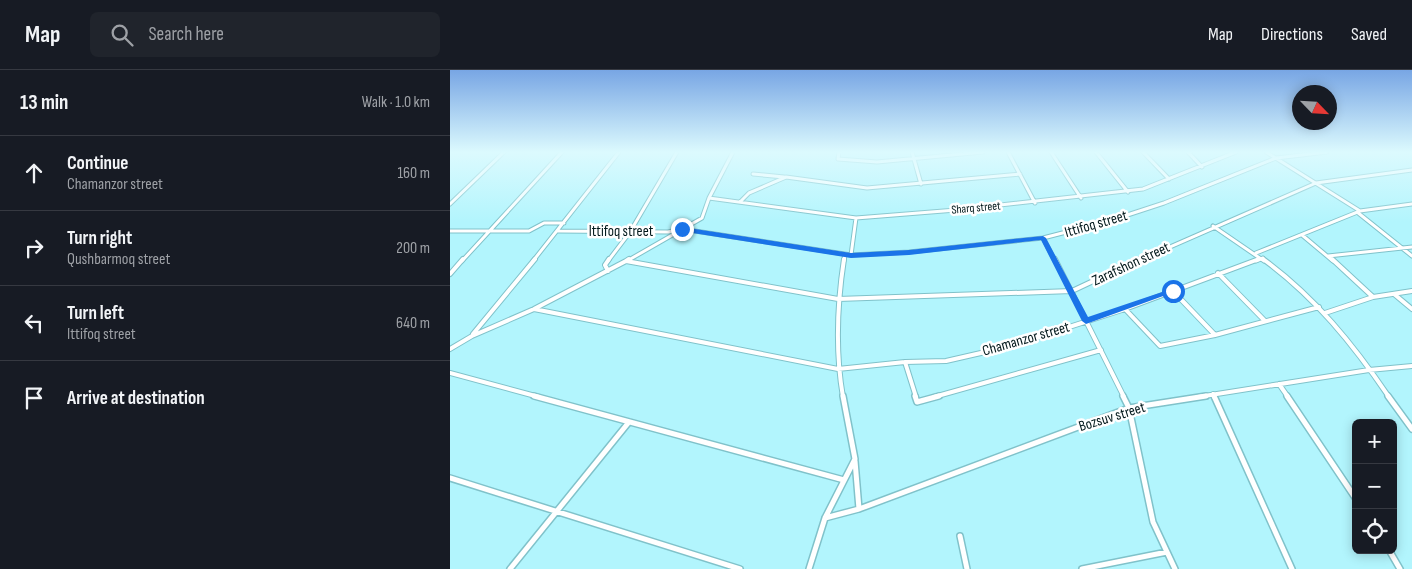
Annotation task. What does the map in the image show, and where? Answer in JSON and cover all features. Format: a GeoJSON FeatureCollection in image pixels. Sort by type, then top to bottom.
{"type":"FeatureCollection","features":[{"type":"Feature","properties":{"kind":"street"},"geometry":{"type":"LineString","coordinates":[[450,204],[480,175]]}},
{"type":"Feature","properties":{"kind":"street"},"geometry":{"type":"LineString","coordinates":[[450,274],[541,175]]}},
{"type":"Feature","properties":{"kind":"street"},"geometry":{"type":"LineString","coordinates":[[472,336],[601,175]]}},
{"type":"Feature","properties":{"kind":"street"},"geometry":{"type":"LineString","coordinates":[[608,271],[605,264],[630,232],[663,175]]}},
{"type":"Feature","properties":{"kind":"street"},"geometry":{"type":"LineString","coordinates":[[450,349],[472,336],[534,309],[608,271],[702,218],[709,198],[721,175]]}},
{"type":"Feature","properties":{"kind":"street"},"geometry":{"type":"LineString","coordinates":[[767,175],[867,188],[1007,175]]}},
{"type":"Feature","properties":{"kind":"street"},"geometry":{"type":"LineString","coordinates":[[919,175],[921,184]]}},
{"type":"Feature","properties":{"kind":"street"},"geometry":{"type":"LineString","coordinates":[[1021,175],[1035,203]]}},
{"type":"Feature","properties":{"kind":"street"},"geometry":{"type":"LineString","coordinates":[[1066,175],[1081,198]]}},
{"type":"Feature","properties":{"kind":"street"},"geometry":{"type":"LineString","coordinates":[[1115,175],[1128,192]]}},
{"type":"Feature","properties":{"kind":"street"},"geometry":{"type":"LineString","coordinates":[[1165,175],[1169,179]]}},
{"type":"Feature","properties":{"kind":"street","name":"Sharq street"},"geometry":{"type":"LineString","coordinates":[[709,198],[856,218],[1035,203],[1128,192],[1143,189],[1178,175]]}},
{"type":"Feature","properties":{"kind":"street","name":"Ittifoq street"},"geometry":{"type":"LineString","coordinates":[[558,231],[630,232],[682,229],[845,255],[909,252],[1043,238],[1109,222],[1164,203],[1233,175]]}},
{"type":"Feature","properties":{"kind":"street"},"geometry":{"type":"LineString","coordinates":[[1304,175],[1358,212],[1412,256]]}},
{"type":"Feature","properties":{"kind":"street","name":"Zarafshon street"},"geometry":{"type":"LineString","coordinates":[[838,299],[1072,291],[1213,226],[1316,183],[1373,175]]}},
{"type":"Feature","properties":{"kind":"street"},"geometry":{"type":"LineString","coordinates":[[740,202],[749,193],[786,177]]}},
{"type":"Feature","properties":{"kind":"street"},"geometry":{"type":"LineString","coordinates":[[1256,253],[1358,212],[1412,204]]}},
{"type":"Feature","properties":{"kind":"street"},"geometry":{"type":"LineString","coordinates":[[851,255],[856,218]]}},
{"type":"Feature","properties":{"kind":"street"},"geometry":{"type":"LineString","coordinates":[[450,231],[529,231],[544,224],[564,223]]}},
{"type":"Feature","properties":{"kind":"street"},"geometry":{"type":"LineString","coordinates":[[1213,226],[1263,258],[1325,313],[1342,332],[1412,429]]}},
{"type":"Feature","properties":{"kind":"street"},"geometry":{"type":"LineString","coordinates":[[1302,235],[1373,297]]}},
{"type":"Feature","properties":{"kind":"street"},"geometry":{"type":"LineString","coordinates":[[1043,238],[1072,291],[1129,408],[1153,522],[1175,569]]}},
{"type":"Feature","properties":{"kind":"street"},"geometry":{"type":"LineString","coordinates":[[1328,256],[1412,247]]}},
{"type":"Feature","properties":{"kind":"street"},"geometry":{"type":"LineString","coordinates":[[845,255],[838,299],[838,370],[855,459],[859,509]]}},
{"type":"Feature","properties":{"kind":"street","name":"Chamanzor street"},"geometry":{"type":"LineString","coordinates":[[534,309],[838,370],[905,362],[946,361],[1007,347],[1124,309],[1263,258]]}},
{"type":"Feature","properties":{"kind":"street"},"geometry":{"type":"LineString","coordinates":[[626,261],[838,299]]}},
{"type":"Feature","properties":{"kind":"street"},"geometry":{"type":"LineString","coordinates":[[1218,273],[1265,321]]}},
{"type":"Feature","properties":{"kind":"street"},"geometry":{"type":"LineString","coordinates":[[1173,291],[1215,335]]}},
{"type":"Feature","properties":{"kind":"street"},"geometry":{"type":"LineString","coordinates":[[1325,313],[1373,297],[1412,292]]}},
{"type":"Feature","properties":{"kind":"street"},"geometry":{"type":"LineString","coordinates":[[1394,294],[1412,309]]}},
{"type":"Feature","properties":{"kind":"street"},"geometry":{"type":"LineString","coordinates":[[1124,309],[1160,346],[1215,335],[1319,307]]}},
{"type":"Feature","properties":{"kind":"street"},"geometry":{"type":"LineString","coordinates":[[905,362],[917,402],[1101,350]]}},
{"type":"Feature","properties":{"kind":"street","name":"Bozsuv street"},"geometry":{"type":"LineString","coordinates":[[825,518],[859,509],[1129,408],[1369,370],[1412,366]]}},
{"type":"Feature","properties":{"kind":"street"},"geometry":{"type":"LineString","coordinates":[[450,373],[844,480]]}},
{"type":"Feature","properties":{"kind":"street"},"geometry":{"type":"LineString","coordinates":[[1279,384],[1352,492]]}},
{"type":"Feature","properties":{"kind":"street"},"geometry":{"type":"LineString","coordinates":[[1213,394],[1292,569]]}},
{"type":"Feature","properties":{"kind":"street"},"geometry":{"type":"LineString","coordinates":[[510,569],[558,513],[628,422]]}},
{"type":"Feature","properties":{"kind":"street"},"geometry":{"type":"LineString","coordinates":[[809,569],[825,518],[855,459]]}},
{"type":"Feature","properties":{"kind":"street"},"geometry":{"type":"LineString","coordinates":[[450,478],[740,569]]}},
{"type":"Feature","properties":{"kind":"street"},"geometry":{"type":"LineString","coordinates":[[960,536],[966,569]]}},
{"type":"Feature","properties":{"kind":"street"},"geometry":{"type":"LineString","coordinates":[[1082,569],[1167,552]]}},
{"type":"Feature","properties":{"kind":"street"},"geometry":{"type":"LineString","coordinates":[[1391,554],[1400,569]]}},
{"type":"Feature","properties":{"kind":"route"},"geometry":{"type":"LineString","coordinates":[[682,229],[851,255],[909,252],[1043,238],[1086,321],[1173,291]]}}]}
